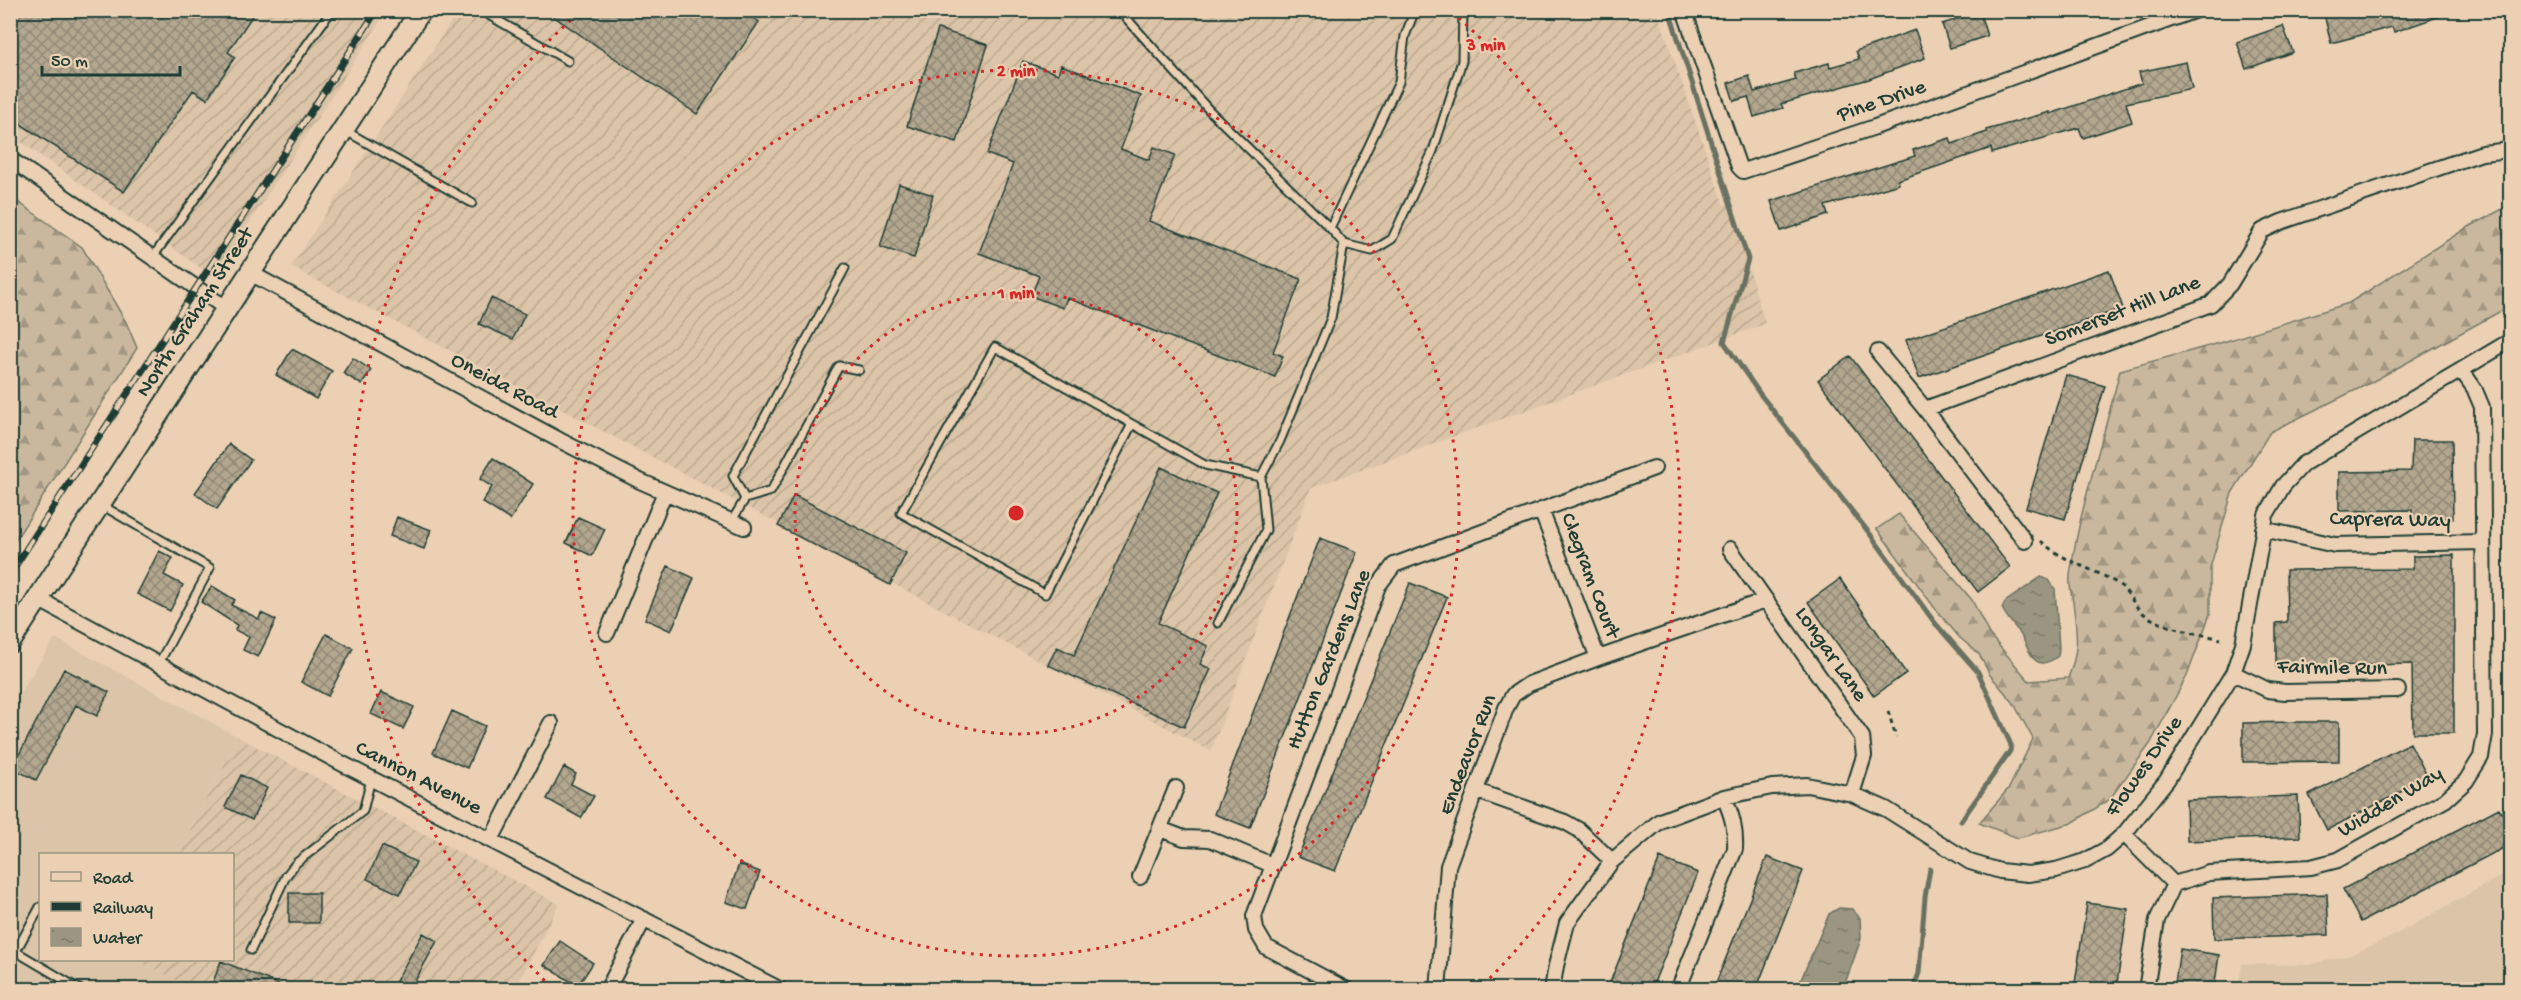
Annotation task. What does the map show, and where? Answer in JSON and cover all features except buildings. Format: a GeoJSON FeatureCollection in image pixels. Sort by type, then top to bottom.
{"type":"FeatureCollection","features":[{"type":"Feature","properties":{"kind":"main road","name":"North Graham Street"},"geometry":{"type":"LineString","coordinates":[[10,642],[421,10]]}},
{"type":"Feature","properties":{"kind":"street","name":"Pine Drive"},"geometry":{"type":"LineString","coordinates":[[1684,10],[1739,167],[1743,171],[1875,127],[2196,10]]}},
{"type":"Feature","properties":{"kind":"street","name":"Somerset Hill Lane"},"geometry":{"type":"LineString","coordinates":[[1925,409],[2211,304],[2230,284],[2262,231],[2271,226],[2482,153],[2511,150]]}},
{"type":"Feature","properties":{"kind":"street"},"geometry":{"type":"LineString","coordinates":[[10,159],[227,309]]}},
{"type":"Feature","properties":{"kind":"street","name":"Oneida Road"},"geometry":{"type":"LineString","coordinates":[[250,273],[540,430],[665,492],[738,524]]}},
{"type":"Feature","properties":{"kind":"street","name":"Flowes Drive"},"geometry":{"type":"LineString","coordinates":[[1552,990],[1567,923],[1612,861],[1660,821],[1724,797],[1772,787],[1807,785],[1852,794],[1886,809],[1970,861],[2000,871],[2028,874],[2056,870],[2099,853],[2124,834],[2167,780],[2233,673],[2243,644],[2266,514],[2283,486],[2303,464],[2511,342]]}},
{"type":"Feature","properties":{"kind":"street"},"geometry":{"type":"LineString","coordinates":[[1878,352],[1925,409],[2025,541]]}},
{"type":"Feature","properties":{"kind":"street","name":"Widden Way"},"geometry":{"type":"LineString","coordinates":[[2174,884],[2209,873],[2311,867],[2338,860],[2445,800],[2466,781],[2481,757],[2485,734],[2482,407],[2475,388],[2462,370]]}},
{"type":"Feature","properties":{"kind":"street","name":"Hutton Gardens Lane"},"geometry":{"type":"LineString","coordinates":[[1347,990],[1266,947],[1256,930],[1254,916],[1378,586],[1394,565],[1654,468]]}},
{"type":"Feature","properties":{"kind":"street"},"geometry":{"type":"LineString","coordinates":[[607,633],[665,492]]}},
{"type":"Feature","properties":{"kind":"street","name":"Clegram Court"},"geometry":{"type":"LineString","coordinates":[[1541,510],[1598,658]]}},
{"type":"Feature","properties":{"kind":"street","name":"Caprera Way"},"geometry":{"type":"LineString","coordinates":[[2263,529],[2335,545],[2483,543]]}},
{"type":"Feature","properties":{"kind":"street","name":"Longar Lane"},"geometry":{"type":"LineString","coordinates":[[1730,549],[1862,737],[1864,756],[1852,794]]}},
{"type":"Feature","properties":{"kind":"street","name":"Cannon Avenue"},"geometry":{"type":"LineString","coordinates":[[38,599],[372,778],[782,990]]}},
{"type":"Feature","properties":{"kind":"street","name":"Endeavor Run"},"geometry":{"type":"LineString","coordinates":[[1438,990],[1448,866],[1506,708],[1513,695],[1529,684],[1598,658],[1766,600]]}},
{"type":"Feature","properties":{"kind":"street","name":"Fairmile Run"},"geometry":{"type":"LineString","coordinates":[[2233,673],[2268,690],[2285,692],[2398,690]]}},
{"type":"Feature","properties":{"kind":"street"},"geometry":{"type":"LineString","coordinates":[[491,840],[551,723]]}},
{"type":"Feature","properties":{"kind":"street"},"geometry":{"type":"LineString","coordinates":[[1140,878],[1176,788]]}},
{"type":"Feature","properties":{"kind":"street"},"geometry":{"type":"LineString","coordinates":[[1477,791],[1565,822],[1580,830],[1612,861]]}},
{"type":"Feature","properties":{"kind":"street"},"geometry":{"type":"LineString","coordinates":[[1678,990],[1735,849],[1736,832],[1724,797]]}},
{"type":"Feature","properties":{"kind":"street"},"geometry":{"type":"LineString","coordinates":[[1160,829],[1184,838],[1210,839],[1272,865]]}},
{"type":"Feature","properties":{"kind":"street"},"geometry":{"type":"LineString","coordinates":[[2124,834],[2174,884],[2157,920],[2146,990]]}},
{"type":"Feature","properties":{"kind":"street"},"geometry":{"type":"LineString","coordinates":[[607,990],[644,919]]}},
{"type":"Feature","properties":{"kind":"lane"},"geometry":{"type":"LineString","coordinates":[[152,258],[332,10]]}},
{"type":"Feature","properties":{"kind":"lane"},"geometry":{"type":"LineString","coordinates":[[480,10],[568,61]]}},
{"type":"Feature","properties":{"kind":"lane"},"geometry":{"type":"LineString","coordinates":[[1119,10],[1209,110],[1344,244],[1372,250],[1392,238],[1433,151],[1462,61],[1463,10]]}},
{"type":"Feature","properties":{"kind":"lane"},"geometry":{"type":"LineString","coordinates":[[1330,228],[1399,82],[1405,36],[1416,10]]}},
{"type":"Feature","properties":{"kind":"lane"},"geometry":{"type":"LineString","coordinates":[[344,129],[472,203]]}},
{"type":"Feature","properties":{"kind":"lane"},"geometry":{"type":"LineString","coordinates":[[1218,623],[1266,530],[1261,477],[1280,441],[1331,318],[1344,244]]}},
{"type":"Feature","properties":{"kind":"lane"},"geometry":{"type":"LineString","coordinates":[[738,524],[745,499],[733,476],[845,268]]}},
{"type":"Feature","properties":{"kind":"lane"},"geometry":{"type":"LineString","coordinates":[[1132,424],[1045,594],[902,513],[995,347],[1205,465],[1261,477]]}},
{"type":"Feature","properties":{"kind":"lane"},"geometry":{"type":"LineString","coordinates":[[745,499],[771,491],[839,366],[859,370]]}},
{"type":"Feature","properties":{"kind":"lane"},"geometry":{"type":"LineString","coordinates":[[100,504],[210,568],[158,665]]}},
{"type":"Feature","properties":{"kind":"lane"},"geometry":{"type":"LineString","coordinates":[[251,950],[286,876],[296,863],[363,811],[372,778]]}},
{"type":"Feature","properties":{"kind":"lane"},"geometry":{"type":"LineString","coordinates":[[39,909],[13,950],[81,990]]}},
{"type":"Feature","properties":{"kind":"path"},"geometry":{"type":"LineString","coordinates":[[2041,541],[2054,553],[2119,584],[2142,612],[2154,620],[2221,639]]}},
{"type":"Feature","properties":{"kind":"path"},"geometry":{"type":"LineString","coordinates":[[1888,711],[1896,737]]}},
{"type":"Feature","properties":{"kind":"shaded area"},"geometry":{"type":"Polygon","coordinates":[[[1657,10],[1724,205],[1730,203],[1765,324],[1311,488],[1211,751],[291,267],[458,11],[1657,10]]]}},
{"type":"Feature","properties":{"kind":"shaded area"},"geometry":{"type":"Polygon","coordinates":[[[11,11],[387,11],[214,277],[11,135],[11,11]]]}},
{"type":"Feature","properties":{"kind":"shaded area"},"geometry":{"type":"Polygon","coordinates":[[[55,638],[238,737],[179,853],[39,853],[39,961],[139,961],[194,989],[11,989],[10,709],[55,638]]]}},
{"type":"Feature","properties":{"kind":"shaded area"},"geometry":{"type":"Polygon","coordinates":[[[238,737],[559,904],[515,989],[194,989],[139,961],[234,961],[234,853],[179,853],[238,737]]]}},
{"type":"Feature","properties":{"kind":"shaded area"},"geometry":{"type":"Polygon","coordinates":[[[2510,871],[2510,989],[2238,989],[2242,964],[2308,965],[2351,955],[2391,937],[2510,871]]]}},
{"type":"Feature","properties":{"kind":"green space"},"geometry":{"type":"Polygon","coordinates":[[[11,197],[82,247],[126,322],[137,348],[11,547],[11,197]]]}},
{"type":"Feature","properties":{"kind":"green space"},"geometry":{"type":"Polygon","coordinates":[[[2510,205],[2510,306],[2368,384],[2270,432],[2232,493],[2210,568],[2210,614],[2187,676],[2150,744],[2109,800],[2072,823],[2018,838],[1979,823],[2009,788],[2033,739],[2013,702],[1990,675],[1979,654],[1959,637],[1934,607],[1877,529],[1899,514],[1972,600],[1989,634],[2029,681],[2068,678],[2076,641],[2076,623],[2070,582],[2074,549],[2120,370],[2220,343],[2349,303],[2465,229],[2510,205]]]}},
{"type":"Feature","properties":{"kind":"water"},"geometry":{"type":"Polygon","coordinates":[[[2041,577],[2049,580],[2055,589],[2059,648],[2058,656],[2042,663],[2033,658],[2019,632],[2002,608],[2005,602],[2041,577]]]}},
{"type":"Feature","properties":{"kind":"water"},"geometry":{"type":"Polygon","coordinates":[[[1839,908],[1852,909],[1860,918],[1861,939],[1843,989],[1797,989],[1829,914],[1839,908]]]}},
{"type":"Feature","properties":{"kind":"waterway"},"geometry":{"type":"LineString","coordinates":[[1669,10],[1748,259],[1724,342],[1760,394],[1870,534],[1935,623],[1978,672],[2011,745],[2010,751],[1961,821]]}},
{"type":"Feature","properties":{"kind":"waterway"},"geometry":{"type":"LineString","coordinates":[[1913,990],[1919,973],[1925,897],[1930,869]]}},
{"type":"Feature","properties":{"kind":"railway"},"geometry":{"type":"LineString","coordinates":[[10,574],[377,10]]}}]}
